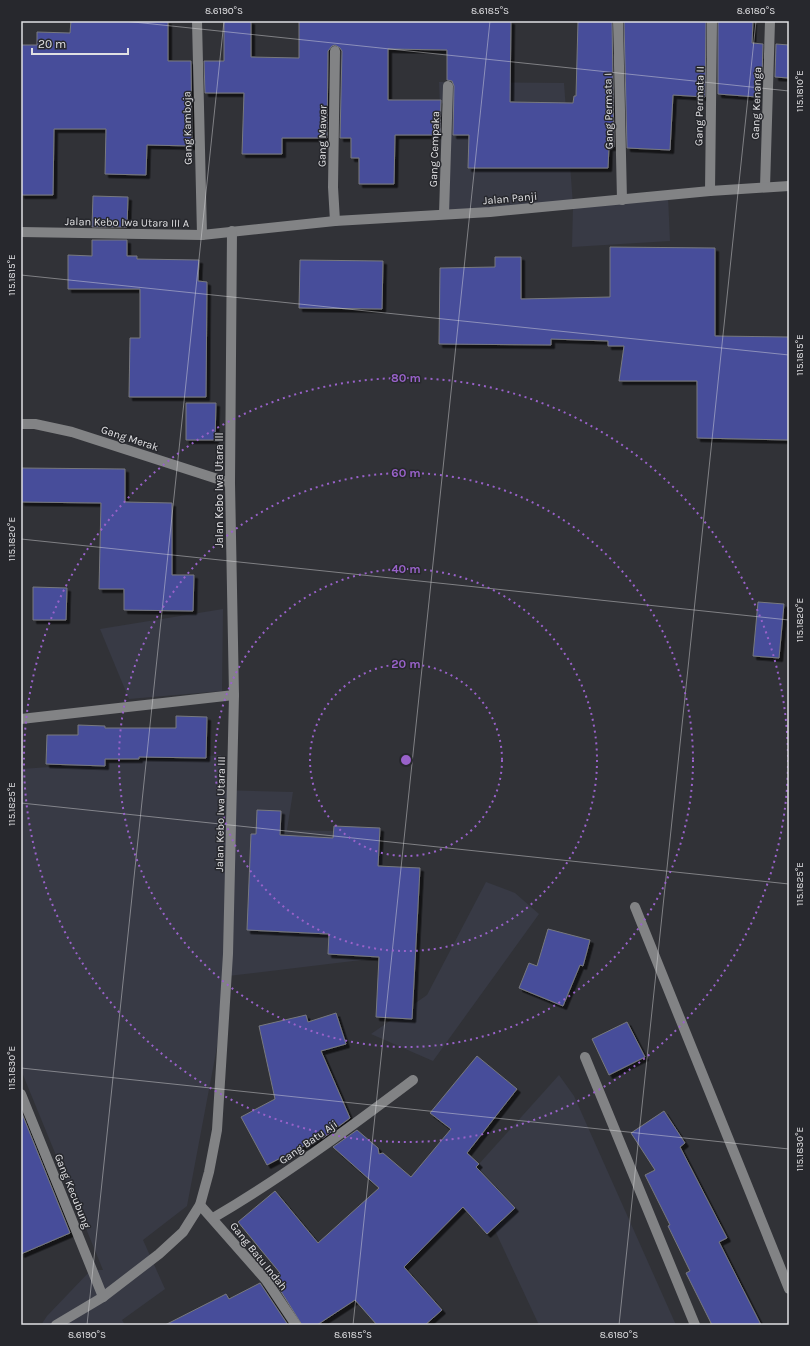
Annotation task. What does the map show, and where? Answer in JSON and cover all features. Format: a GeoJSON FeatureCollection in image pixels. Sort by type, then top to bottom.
{"type":"FeatureCollection","features":[{"type":"Feature","properties":{"kind":"street","name":"Gang Kamboja"},"geometry":{"type":"LineString","coordinates":[[197,21],[202,235]]}},
{"type":"Feature","properties":{"kind":"street","name":"Gang Permata I"},"geometry":{"type":"LineString","coordinates":[[618,21],[622,200]]}},
{"type":"Feature","properties":{"kind":"street","name":"Gang Permata II"},"geometry":{"type":"LineString","coordinates":[[710,191],[712,21]]}},
{"type":"Feature","properties":{"kind":"street","name":"Gang Kenanga"},"geometry":{"type":"LineString","coordinates":[[765,187],[770,21]]}},
{"type":"Feature","properties":{"kind":"street","name":"Gang Mawar"},"geometry":{"type":"LineString","coordinates":[[334,221],[335,51]]}},
{"type":"Feature","properties":{"kind":"street","name":"Gang Cempaka"},"geometry":{"type":"LineString","coordinates":[[444,214],[448,86]]}},
{"type":"Feature","properties":{"kind":"street","name":"Jalan Panji"},"geometry":{"type":"LineString","coordinates":[[232,231],[334,221],[490,212],[710,191],[789,186]]}},
{"type":"Feature","properties":{"kind":"street","name":"Jalan Kebo Iwa Utara III A"},"geometry":{"type":"LineString","coordinates":[[21,232],[202,235],[232,231]]}},
{"type":"Feature","properties":{"kind":"street","name":"Jalan Kebo Iwa Utara III"},"geometry":{"type":"LineString","coordinates":[[56,1325],[103,1297],[159,1254],[182,1232],[200,1205],[209,1172],[217,1130],[228,954],[234,695],[230,483],[232,231]]}},
{"type":"Feature","properties":{"kind":"street","name":"Gang Merak"},"geometry":{"type":"LineString","coordinates":[[21,424],[35,424],[72,432],[230,483]]}},
{"type":"Feature","properties":{"kind":"street"},"geometry":{"type":"LineString","coordinates":[[21,719],[234,695]]}},
{"type":"Feature","properties":{"kind":"street"},"geometry":{"type":"LineString","coordinates":[[635,907],[789,1288]]}},
{"type":"Feature","properties":{"kind":"street"},"geometry":{"type":"LineString","coordinates":[[585,1057],[695,1325]]}},
{"type":"Feature","properties":{"kind":"street","name":"Gang Batu Aji"},"geometry":{"type":"LineString","coordinates":[[213,1218],[262,1189],[352,1126],[413,1080]]}},
{"type":"Feature","properties":{"kind":"street","name":"Gang Kecubung"},"geometry":{"type":"LineString","coordinates":[[21,1094],[103,1297]]}},
{"type":"Feature","properties":{"kind":"street","name":"Gang Batu Indah"},"geometry":{"type":"LineString","coordinates":[[200,1205],[266,1280],[296,1325]]}},
{"type":"Feature","properties":{"kind":"shaded area"},"geometry":{"type":"Polygon","coordinates":[[[439,82],[564,83],[573,205],[668,196],[670,241],[572,247],[573,206],[444,210],[439,82]]]}},
{"type":"Feature","properties":{"kind":"shaded area"},"geometry":{"type":"Polygon","coordinates":[[[223,609],[222,691],[129,699],[100,629],[223,609]]]}},
{"type":"Feature","properties":{"kind":"shaded area"},"geometry":{"type":"Polygon","coordinates":[[[221,755],[221,790],[293,792],[287,830],[374,832],[372,847],[383,850],[378,958],[228,976],[217,1047],[187,1206],[143,1240],[165,1289],[122,1320],[125,1325],[41,1325],[47,1316],[91,1270],[103,1270],[21,1070],[21,769],[221,755]]]}},
{"type":"Feature","properties":{"kind":"shaded area"},"geometry":{"type":"Polygon","coordinates":[[[486,882],[515,893],[539,914],[433,1061],[371,1034],[427,995],[486,882]]]}},
{"type":"Feature","properties":{"kind":"shaded area"},"geometry":{"type":"Polygon","coordinates":[[[559,1075],[574,1096],[676,1325],[539,1325],[469,1175],[559,1075]]]}},
{"type":"Feature","properties":{"kind":"building"},"geometry":{"type":"Polygon","coordinates":[[[71,21],[168,21],[168,61],[191,61],[192,146],[147,145],[146,175],[105,174],[106,129],[54,129],[53,195],[21,195],[21,45],[37,45],[37,32],[70,33],[71,21]]]}},
{"type":"Feature","properties":{"kind":"building"},"geometry":{"type":"Polygon","coordinates":[[[224,21],[251,21],[251,57],[299,58],[299,21],[511,21],[510,102],[573,103],[574,96],[576,96],[578,21],[612,21],[614,147],[609,147],[608,168],[468,168],[469,135],[453,135],[454,86],[452,81],[447,80],[447,50],[388,49],[388,100],[441,100],[440,135],[395,135],[394,184],[359,184],[359,158],[351,158],[351,138],[340,138],[342,51],[335,45],[328,51],[327,138],[282,138],[282,154],[242,154],[244,93],[205,93],[204,61],[224,61],[224,21]]]}},
{"type":"Feature","properties":{"kind":"building"},"geometry":{"type":"Polygon","coordinates":[[[624,21],[706,21],[705,97],[673,95],[670,150],[627,148],[624,21]]]}},
{"type":"Feature","properties":{"kind":"building"},"geometry":{"type":"Polygon","coordinates":[[[718,21],[753,21],[752,43],[763,44],[762,76],[758,76],[757,97],[718,94],[718,21]]]}},
{"type":"Feature","properties":{"kind":"building"},"geometry":{"type":"Polygon","coordinates":[[[776,44],[789,45],[789,78],[775,77],[776,44]]]}},
{"type":"Feature","properties":{"kind":"building"},"geometry":{"type":"Polygon","coordinates":[[[93,196],[128,197],[127,227],[92,227],[93,196]]]}},
{"type":"Feature","properties":{"kind":"building"},"geometry":{"type":"Polygon","coordinates":[[[92,240],[127,240],[127,256],[137,256],[137,259],[199,260],[198,281],[207,282],[206,397],[129,397],[130,338],[140,338],[140,289],[68,289],[68,255],[92,256],[92,240]]]}},
{"type":"Feature","properties":{"kind":"building"},"geometry":{"type":"Polygon","coordinates":[[[610,247],[715,248],[715,336],[789,337],[789,440],[697,438],[697,381],[619,381],[624,346],[608,346],[608,341],[551,339],[551,345],[439,344],[440,268],[495,267],[495,257],[521,257],[521,299],[610,297],[610,247]]]}},
{"type":"Feature","properties":{"kind":"building"},"geometry":{"type":"Polygon","coordinates":[[[300,260],[383,261],[382,309],[299,308],[300,260]]]}},
{"type":"Feature","properties":{"kind":"building"},"geometry":{"type":"Polygon","coordinates":[[[186,403],[216,403],[215,440],[186,440],[186,403]]]}},
{"type":"Feature","properties":{"kind":"building"},"geometry":{"type":"Polygon","coordinates":[[[21,468],[125,469],[125,502],[172,503],[172,575],[194,575],[193,611],[124,610],[124,589],[99,589],[101,503],[21,502],[21,468]]]}},
{"type":"Feature","properties":{"kind":"building"},"geometry":{"type":"Polygon","coordinates":[[[33,587],[67,588],[66,620],[33,620],[33,587]]]}},
{"type":"Feature","properties":{"kind":"building"},"geometry":{"type":"Polygon","coordinates":[[[758,602],[784,604],[779,658],[753,656],[758,602]]]}},
{"type":"Feature","properties":{"kind":"building"},"geometry":{"type":"Polygon","coordinates":[[[176,716],[207,717],[206,758],[139,757],[139,759],[105,759],[105,766],[46,764],[47,735],[78,735],[78,725],[105,726],[105,728],[176,728],[176,716]]]}},
{"type":"Feature","properties":{"kind":"building"},"geometry":{"type":"Polygon","coordinates":[[[257,810],[281,811],[280,835],[333,838],[334,826],[380,828],[378,866],[420,868],[412,1019],[376,1017],[379,957],[328,954],[329,934],[247,930],[251,834],[256,834],[257,810]]]}},
{"type":"Feature","properties":{"kind":"building"},"geometry":{"type":"Polygon","coordinates":[[[548,929],[590,940],[583,966],[580,965],[563,1006],[519,988],[529,963],[537,966],[548,929]]]}},
{"type":"Feature","properties":{"kind":"building"},"geometry":{"type":"Polygon","coordinates":[[[336,1013],[346,1044],[321,1051],[350,1118],[323,1138],[321,1137],[267,1165],[241,1117],[275,1099],[259,1026],[306,1015],[308,1022],[336,1013]]]}},
{"type":"Feature","properties":{"kind":"building"},"geometry":{"type":"Polygon","coordinates":[[[627,1022],[645,1057],[609,1075],[592,1039],[627,1022]]]}},
{"type":"Feature","properties":{"kind":"building"},"geometry":{"type":"Polygon","coordinates":[[[477,1056],[517,1089],[467,1153],[479,1164],[476,1167],[515,1208],[487,1234],[463,1207],[404,1267],[442,1310],[425,1325],[377,1325],[355,1300],[317,1325],[302,1325],[272,1277],[280,1273],[238,1222],[275,1191],[318,1243],[379,1188],[333,1147],[357,1130],[378,1148],[379,1154],[383,1153],[411,1177],[451,1129],[430,1113],[477,1056]]]}},
{"type":"Feature","properties":{"kind":"building"},"geometry":{"type":"Polygon","coordinates":[[[21,1111],[70,1233],[21,1254],[21,1111]]]}},
{"type":"Feature","properties":{"kind":"building"},"geometry":{"type":"Polygon","coordinates":[[[664,1111],[685,1143],[680,1147],[727,1238],[719,1242],[761,1325],[712,1325],[686,1273],[690,1271],[668,1226],[670,1225],[645,1175],[655,1170],[631,1133],[664,1111]]]}},
{"type":"Feature","properties":{"kind":"building"},"geometry":{"type":"Polygon","coordinates":[[[260,1283],[288,1325],[165,1325],[226,1294],[229,1299],[260,1283]]]}}]}
